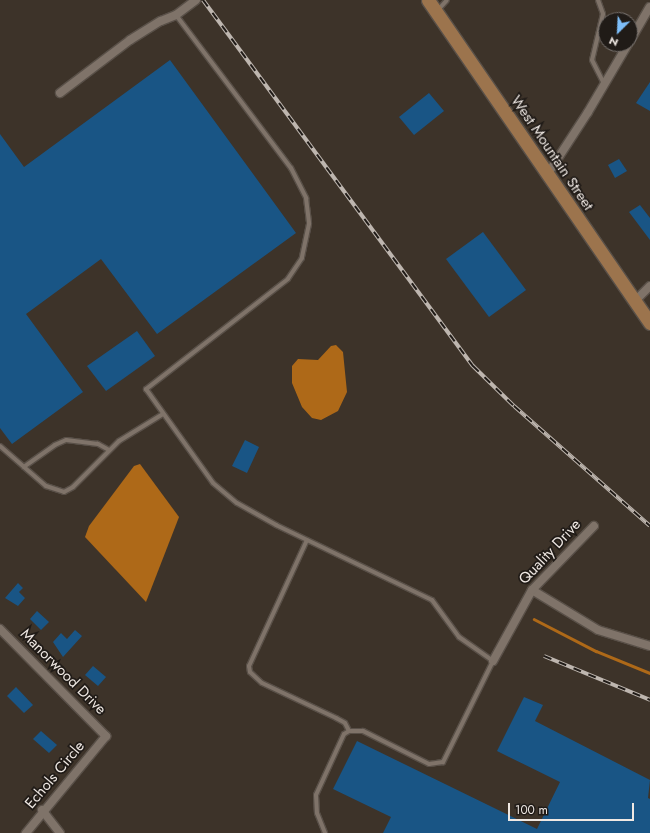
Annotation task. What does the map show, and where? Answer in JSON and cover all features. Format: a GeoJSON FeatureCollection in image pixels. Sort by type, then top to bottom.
{"type":"FeatureCollection","features":[{"type":"Feature","properties":{"kind":"main road","name":"West Mountain Street"},"geometry":{"type":"LineString","coordinates":[[428,0],[547,175],[650,322]]}},
{"type":"Feature","properties":{"kind":"street"},"geometry":{"type":"LineString","coordinates":[[60,93],[130,40],[161,21],[176,15],[196,0]]}},
{"type":"Feature","properties":{"kind":"street"},"geometry":{"type":"LineString","coordinates":[[638,27],[650,7]]}},
{"type":"Feature","properties":{"kind":"street"},"geometry":{"type":"LineString","coordinates":[[547,175],[623,52]]}},
{"type":"Feature","properties":{"kind":"street"},"geometry":{"type":"LineString","coordinates":[[635,301],[650,286]]}},
{"type":"Feature","properties":{"kind":"street","name":"Quality Drive"},"geometry":{"type":"LineString","coordinates":[[493,661],[532,590],[594,526]]}},
{"type":"Feature","properties":{"kind":"street"},"geometry":{"type":"LineString","coordinates":[[532,590],[598,630],[650,646]]}},
{"type":"Feature","properties":{"kind":"street","name":"Manorwood Drive"},"geometry":{"type":"LineString","coordinates":[[0,629],[106,736]]}},
{"type":"Feature","properties":{"kind":"street","name":"Echols Circle"},"geometry":{"type":"LineString","coordinates":[[26,833],[42,810],[106,736]]}},
{"type":"Feature","properties":{"kind":"street"},"geometry":{"type":"LineString","coordinates":[[42,810],[60,833]]}},
{"type":"Feature","properties":{"kind":"lane"},"geometry":{"type":"LineString","coordinates":[[436,11],[447,0]]}},
{"type":"Feature","properties":{"kind":"lane"},"geometry":{"type":"LineString","coordinates":[[598,0],[603,14],[592,60],[604,84]]}},
{"type":"Feature","properties":{"kind":"lane"},"geometry":{"type":"LineString","coordinates":[[176,15],[291,168],[306,198],[309,224],[302,258],[288,279],[146,389],[213,483],[237,503],[307,540],[432,600],[458,637],[493,661],[443,762],[428,764],[363,731],[349,731],[344,734],[316,795],[317,813],[325,833]]}},
{"type":"Feature","properties":{"kind":"lane"},"geometry":{"type":"LineString","coordinates":[[0,446],[52,490],[64,492],[73,487],[119,441],[163,414]]}},
{"type":"Feature","properties":{"kind":"lane"},"geometry":{"type":"LineString","coordinates":[[24,467],[55,444],[66,440],[98,444],[109,450]]}},
{"type":"Feature","properties":{"kind":"lane"},"geometry":{"type":"LineString","coordinates":[[307,540],[249,666],[250,672],[262,683],[336,718],[344,723],[349,731]]}},
{"type":"Feature","properties":{"kind":"shaded area"},"geometry":{"type":"Polygon","coordinates":[[[336,345],[343,352],[347,392],[338,411],[321,420],[312,418],[302,407],[292,383],[292,366],[298,359],[318,360],[331,346],[336,345]]]}},
{"type":"Feature","properties":{"kind":"shaded area"},"geometry":{"type":"Polygon","coordinates":[[[140,464],[179,517],[146,602],[85,537],[89,526],[134,466],[140,464]]]}},
{"type":"Feature","properties":{"kind":"building"},"geometry":{"type":"Polygon","coordinates":[[[170,60],[296,233],[157,334],[101,259],[26,314],[83,392],[12,444],[0,428],[0,134],[24,167],[170,60]]]}},
{"type":"Feature","properties":{"kind":"building"},"geometry":{"type":"Polygon","coordinates":[[[650,82],[650,111],[636,103],[650,82]]]}},
{"type":"Feature","properties":{"kind":"building"},"geometry":{"type":"Polygon","coordinates":[[[429,93],[444,111],[414,135],[399,117],[429,93]]]}},
{"type":"Feature","properties":{"kind":"building"},"geometry":{"type":"Polygon","coordinates":[[[619,159],[627,171],[615,178],[608,165],[619,159]]]}},
{"type":"Feature","properties":{"kind":"building"},"geometry":{"type":"Polygon","coordinates":[[[640,205],[650,218],[650,240],[629,212],[640,205]]]}},
{"type":"Feature","properties":{"kind":"building"},"geometry":{"type":"Polygon","coordinates":[[[483,232],[526,290],[489,317],[446,259],[483,232]]]}},
{"type":"Feature","properties":{"kind":"building"},"geometry":{"type":"Polygon","coordinates":[[[137,331],[155,356],[106,391],[87,366],[137,331]]]}},
{"type":"Feature","properties":{"kind":"building"},"geometry":{"type":"Polygon","coordinates":[[[245,440],[259,447],[247,473],[232,466],[245,440]]]}},
{"type":"Feature","properties":{"kind":"building"},"geometry":{"type":"Polygon","coordinates":[[[18,583],[23,588],[19,592],[25,598],[18,606],[5,598],[18,583]]]}},
{"type":"Feature","properties":{"kind":"building"},"geometry":{"type":"Polygon","coordinates":[[[37,611],[49,622],[41,630],[30,619],[37,611]]]}},
{"type":"Feature","properties":{"kind":"building"},"geometry":{"type":"Polygon","coordinates":[[[75,630],[82,636],[63,657],[53,642],[61,633],[67,639],[75,630]]]}},
{"type":"Feature","properties":{"kind":"building"},"geometry":{"type":"Polygon","coordinates":[[[93,666],[106,677],[98,686],[85,675],[93,666]]]}},
{"type":"Feature","properties":{"kind":"building"},"geometry":{"type":"Polygon","coordinates":[[[16,687],[33,705],[24,713],[7,696],[16,687]]]}},
{"type":"Feature","properties":{"kind":"building"},"geometry":{"type":"Polygon","coordinates":[[[524,697],[543,705],[535,721],[650,780],[648,798],[650,799],[650,833],[383,833],[391,817],[333,789],[357,741],[537,829],[560,782],[497,751],[524,697]]]}},
{"type":"Feature","properties":{"kind":"building"},"geometry":{"type":"Polygon","coordinates":[[[41,731],[57,745],[49,753],[33,739],[41,731]]]}},
{"type":"Feature","properties":{"kind":"waterway"},"geometry":{"type":"LineString","coordinates":[[534,619],[596,651],[650,673]]}},
{"type":"Feature","properties":{"kind":"railway"},"geometry":{"type":"LineString","coordinates":[[203,0],[473,366],[514,406],[650,526]]}},
{"type":"Feature","properties":{"kind":"railway"},"geometry":{"type":"LineString","coordinates":[[544,656],[650,700]]}}]}
